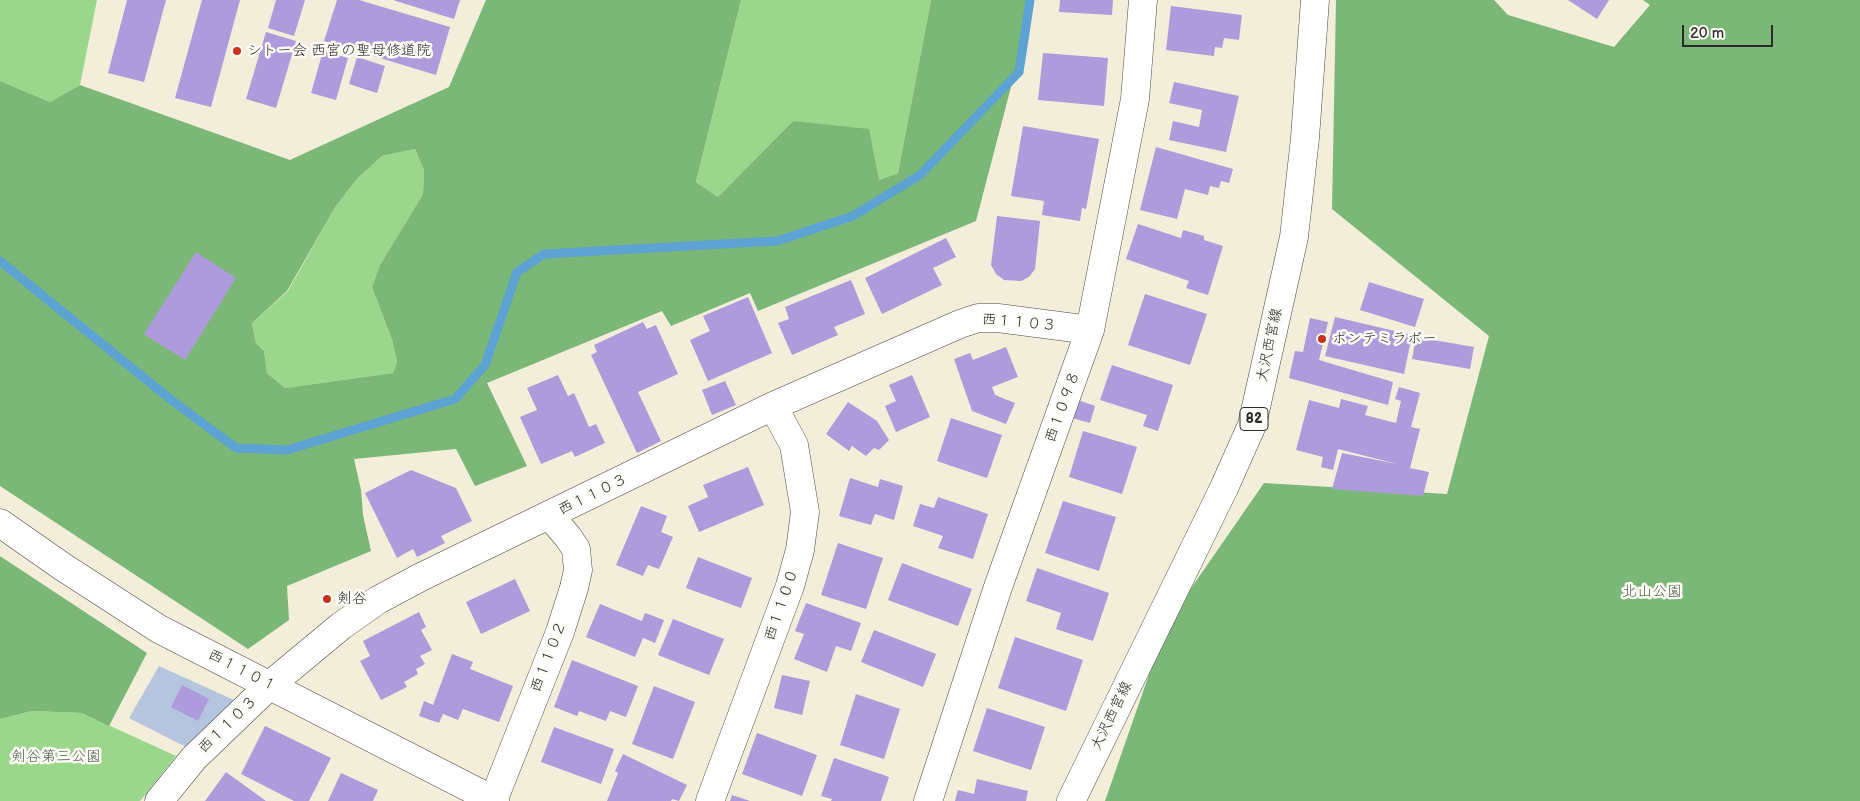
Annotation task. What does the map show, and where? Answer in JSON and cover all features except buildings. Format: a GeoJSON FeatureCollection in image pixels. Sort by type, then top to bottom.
{"type":"FeatureCollection","features":[{"type":"Feature","properties":{"kind":"street","name":"西１０９８"},"geometry":{"type":"LineString","coordinates":[[928,801],[998,587],[1090,330],[1135,99],[1142,0]]}},
{"type":"Feature","properties":{"kind":"street","name":"大沢西宮線"},"geometry":{"type":"LineString","coordinates":[[1071,801],[1252,425],[1294,237],[1305,138],[1315,0]]}},
{"type":"Feature","properties":{"kind":"street","name":"西１１０３"},"geometry":{"type":"LineString","coordinates":[[160,801],[194,758],[270,685],[341,626],[378,600],[421,577],[773,406],[960,324],[978,318],[998,318],[1090,330]]}},
{"type":"Feature","properties":{"kind":"street","name":"西１１００"},"geometry":{"type":"LineString","coordinates":[[710,801],[790,586],[800,550],[805,512],[794,446],[773,406]]}},
{"type":"Feature","properties":{"kind":"street","name":"西１１０２"},"geometry":{"type":"LineString","coordinates":[[494,801],[560,632],[578,570],[576,549],[550,516]]}},
{"type":"Feature","properties":{"kind":"street","name":"西１１０１"},"geometry":{"type":"LineString","coordinates":[[0,523],[63,567],[160,628],[494,801]]}},
{"type":"Feature","properties":{"kind":"shaded area"},"geometry":{"type":"Polygon","coordinates":[[[159,666],[234,700],[224,716],[188,748],[129,718],[159,666]]]}},
{"type":"Feature","properties":{"kind":"green space"},"geometry":{"type":"Polygon","coordinates":[[[0,0],[97,0],[80,85],[50,102],[0,81],[0,0]]]}},
{"type":"Feature","properties":{"kind":"green space"},"geometry":{"type":"Polygon","coordinates":[[[486,0],[741,0],[696,182],[718,197],[793,121],[869,129],[879,180],[898,173],[931,0],[1030,0],[1029,18],[976,221],[758,311],[750,293],[671,326],[662,311],[487,383],[527,466],[475,486],[456,449],[354,459],[371,551],[287,586],[289,620],[248,649],[0,486],[0,81],[50,102],[80,85],[290,160],[449,87],[486,0]],[[415,149],[382,156],[357,179],[336,206],[287,291],[252,323],[256,343],[264,351],[267,373],[285,388],[393,373],[397,362],[392,340],[372,287],[380,265],[423,194],[424,170],[415,149]]]}},
{"type":"Feature","properties":{"kind":"green space"},"geometry":{"type":"Polygon","coordinates":[[[741,0],[931,0],[898,173],[879,180],[793,121],[718,197],[696,182],[741,0]]]}},
{"type":"Feature","properties":{"kind":"green space","name":"北山公園"},"geometry":{"type":"Polygon","coordinates":[[[1336,0],[1494,0],[1508,15],[1614,47],[1650,5],[1643,0],[1860,0],[1860,801],[1105,801],[1167,623],[1264,483],[1447,494],[1489,336],[1332,209],[1336,0]]]}},
{"type":"Feature","properties":{"kind":"green space"},"geometry":{"type":"Polygon","coordinates":[[[415,149],[424,170],[423,194],[380,265],[372,287],[392,340],[397,362],[393,373],[285,388],[267,373],[264,351],[256,343],[252,323],[288,291],[336,206],[357,179],[382,156],[415,149]]]}},
{"type":"Feature","properties":{"kind":"green space"},"geometry":{"type":"Polygon","coordinates":[[[0,556],[147,653],[109,726],[82,713],[32,711],[0,719],[0,556]]]}},
{"type":"Feature","properties":{"kind":"green space","name":"剣谷第三公園"},"geometry":{"type":"Polygon","coordinates":[[[32,711],[82,713],[176,756],[140,801],[0,801],[0,719],[32,711]]]}},
{"type":"Feature","properties":{"kind":"waterway"},"geometry":{"type":"LineString","coordinates":[[0,261],[170,399],[236,448],[287,450],[455,399],[485,365],[517,272],[544,254],[777,241],[853,216],[920,175],[1019,72],[1030,0]]}},
{"type":"Feature","properties":{"kind":"place","name":"シトー会 西宮の聖母修道院"},"geometry":{"type":"Point","coordinates":[237,51]}},
{"type":"Feature","properties":{"kind":"place","name":"ポンテミラボー"},"geometry":{"type":"Point","coordinates":[1322,339]}},
{"type":"Feature","properties":{"kind":"place","name":"剣谷"},"geometry":{"type":"Point","coordinates":[327,599]}}]}
